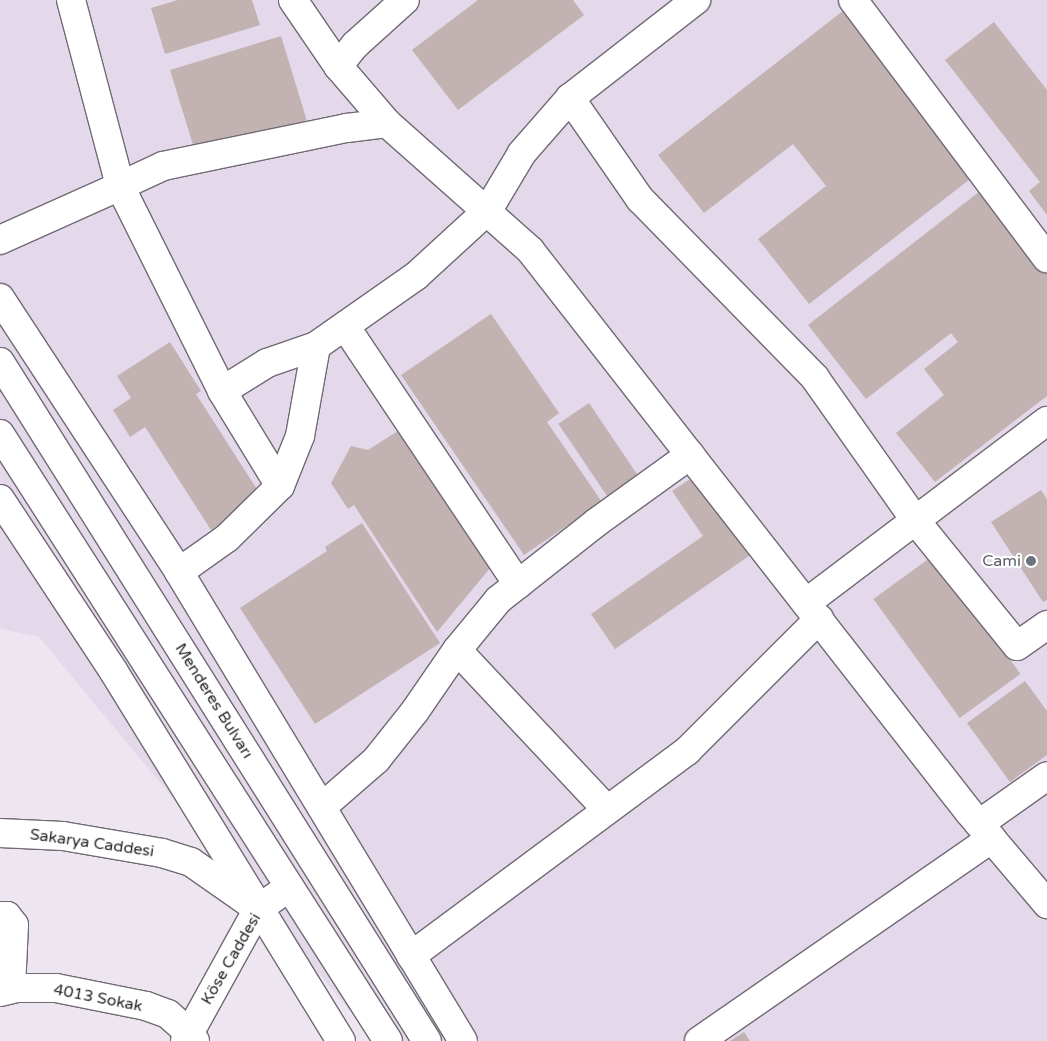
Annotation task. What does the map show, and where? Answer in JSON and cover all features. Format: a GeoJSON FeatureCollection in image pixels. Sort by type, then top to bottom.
{"type":"FeatureCollection","features":[{"type":"Feature","properties":{"kind":"street"},"geometry":{"type":"LineString","coordinates":[[71,0],[120,186],[222,391],[280,486]]}},
{"type":"Feature","properties":{"kind":"street"},"geometry":{"type":"LineString","coordinates":[[293,0],[338,66],[387,123],[488,210],[530,250],[986,831],[1047,904]]}},
{"type":"Feature","properties":{"kind":"street"},"geometry":{"type":"LineString","coordinates":[[338,66],[355,45],[405,0]]}},
{"type":"Feature","properties":{"kind":"street"},"geometry":{"type":"LineString","coordinates":[[222,391],[267,363],[316,346],[416,276],[488,210],[522,153],[570,98],[696,0]]}},
{"type":"Feature","properties":{"kind":"street"},"geometry":{"type":"LineString","coordinates":[[853,0],[1047,258]]}},
{"type":"Feature","properties":{"kind":"street"},"geometry":{"type":"LineString","coordinates":[[570,98],[640,199],[815,378],[915,520],[1017,646],[1047,625]]}},
{"type":"Feature","properties":{"kind":"street"},"geometry":{"type":"LineString","coordinates":[[0,240],[163,166],[346,128],[387,123]]}},
{"type":"Feature","properties":{"kind":"street"},"geometry":{"type":"LineString","coordinates":[[0,298],[179,572],[463,1041]]}},
{"type":"Feature","properties":{"kind":"street"},"geometry":{"type":"LineString","coordinates":[[345,326],[518,584]]}},
{"type":"Feature","properties":{"kind":"street"},"geometry":{"type":"LineString","coordinates":[[179,572],[227,538],[280,486],[300,436],[316,346]]}},
{"type":"Feature","properties":{"kind":"street","name":"Menderes Bulvarı"},"geometry":{"type":"LineString","coordinates":[[0,362],[427,1041]]}},
{"type":"Feature","properties":{"kind":"street"},"geometry":{"type":"LineString","coordinates":[[411,956],[687,751],[813,611],[915,520],[1043,431]]}},
{"type":"Feature","properties":{"kind":"street"},"geometry":{"type":"LineString","coordinates":[[0,434],[388,1041]]}},
{"type":"Feature","properties":{"kind":"street"},"geometry":{"type":"LineString","coordinates":[[322,808],[376,760],[498,600],[596,522],[690,455]]}},
{"type":"Feature","properties":{"kind":"street"},"geometry":{"type":"LineString","coordinates":[[0,498],[114,672],[258,910],[341,1041]]}},
{"type":"Feature","properties":{"kind":"street"},"geometry":{"type":"LineString","coordinates":[[458,650],[607,810]]}},
{"type":"Feature","properties":{"kind":"street"},"geometry":{"type":"LineString","coordinates":[[699,1041],[986,831],[1047,776]]}},
{"type":"Feature","properties":{"kind":"street","name":"Sakarya Caddesi"},"geometry":{"type":"LineString","coordinates":[[0,833],[63,836],[162,853],[191,862],[258,910]]}},
{"type":"Feature","properties":{"kind":"street","name":"Köse Caddesi"},"geometry":{"type":"LineString","coordinates":[[190,1038],[258,910],[289,887]]}},
{"type":"Feature","properties":{"kind":"street"},"geometry":{"type":"LineString","coordinates":[[0,916],[7,916],[14,925],[6,990]]}},
{"type":"Feature","properties":{"kind":"street","name":"4013 Sokak"},"geometry":{"type":"LineString","coordinates":[[6,990],[56,988],[115,999],[168,1014],[190,1038]]}},
{"type":"Feature","properties":{"kind":"shaded area"},"geometry":{"type":"Polygon","coordinates":[[[0,0],[1047,0],[1047,1041],[375,1041],[39,637],[0,629],[0,0]]]}},
{"type":"Feature","properties":{"kind":"building"},"geometry":{"type":"Polygon","coordinates":[[[178,0],[252,0],[260,25],[165,54],[151,8],[178,0]]]}},
{"type":"Feature","properties":{"kind":"building"},"geometry":{"type":"Polygon","coordinates":[[[478,0],[573,0],[584,15],[458,110],[412,50],[478,0]]]}},
{"type":"Feature","properties":{"kind":"building"},"geometry":{"type":"Polygon","coordinates":[[[844,10],[974,176],[809,304],[758,239],[826,186],[793,144],[704,213],[658,155],[844,10]]]}},
{"type":"Feature","properties":{"kind":"building"},"geometry":{"type":"Polygon","coordinates":[[[994,22],[1047,90],[1047,215],[1029,191],[1040,182],[945,60],[994,22]]]}},
{"type":"Feature","properties":{"kind":"building"},"geometry":{"type":"Polygon","coordinates":[[[281,36],[307,120],[196,154],[170,70],[281,36]]]}},
{"type":"Feature","properties":{"kind":"building"},"geometry":{"type":"Polygon","coordinates":[[[984,188],[1047,269],[1047,396],[935,482],[896,433],[944,395],[924,369],[958,342],[951,333],[866,399],[808,325],[984,188]]]}},
{"type":"Feature","properties":{"kind":"building"},"geometry":{"type":"Polygon","coordinates":[[[491,314],[559,413],[547,422],[602,502],[524,555],[401,375],[491,314]]]}},
{"type":"Feature","properties":{"kind":"building"},"geometry":{"type":"Polygon","coordinates":[[[170,342],[201,391],[196,394],[262,497],[211,530],[145,427],[130,437],[113,410],[131,398],[117,376],[170,342]]]}},
{"type":"Feature","properties":{"kind":"building"},"geometry":{"type":"Polygon","coordinates":[[[589,403],[640,479],[610,500],[558,424],[589,403]]]}},
{"type":"Feature","properties":{"kind":"building"},"geometry":{"type":"Polygon","coordinates":[[[401,429],[491,567],[437,632],[354,505],[348,509],[331,483],[351,446],[368,450],[401,429]]]}},
{"type":"Feature","properties":{"kind":"building"},"geometry":{"type":"Polygon","coordinates":[[[696,475],[756,551],[615,649],[591,614],[703,536],[672,491],[696,475]]]}},
{"type":"Feature","properties":{"kind":"building","name":"Cami"},"geometry":{"type":"Polygon","coordinates":[[[1041,490],[1047,499],[1047,600],[1043,602],[991,522],[1041,490]]]}},
{"type":"Feature","properties":{"kind":"building"},"geometry":{"type":"Polygon","coordinates":[[[362,523],[440,643],[315,724],[240,608],[327,551],[325,547],[362,523]]]}},
{"type":"Feature","properties":{"kind":"building"},"geometry":{"type":"Polygon","coordinates":[[[934,555],[1020,674],[960,718],[873,599],[934,555]]]}},
{"type":"Feature","properties":{"kind":"building"},"geometry":{"type":"Polygon","coordinates":[[[1025,681],[1047,711],[1047,755],[1010,782],[967,723],[1025,681]]]}},
{"type":"Feature","properties":{"kind":"building"},"geometry":{"type":"Polygon","coordinates":[[[744,1032],[750,1041],[730,1041],[744,1032]]]}},
{"type":"Feature","properties":{"kind":"place","name":"Cami"},"geometry":{"type":"Point","coordinates":[1031,561]}}]}
